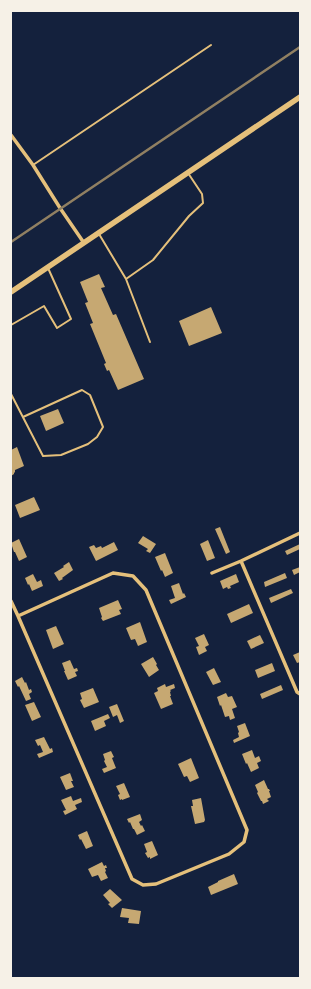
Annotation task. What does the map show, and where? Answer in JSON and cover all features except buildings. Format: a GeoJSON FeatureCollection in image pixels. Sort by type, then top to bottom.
{"type":"FeatureCollection","features":[{"type":"Feature","properties":{"kind":"main road"},"geometry":{"type":"LineString","coordinates":[[11,292],[300,97]]}},
{"type":"Feature","properties":{"kind":"street"},"geometry":{"type":"LineString","coordinates":[[11,135],[33,165],[84,243]]}},
{"type":"Feature","properties":{"kind":"street"},"geometry":{"type":"LineString","coordinates":[[212,573],[300,533]]}},
{"type":"Feature","properties":{"kind":"street"},"geometry":{"type":"LineString","coordinates":[[241,561],[296,692],[300,694]]}},
{"type":"Feature","properties":{"kind":"street"},"geometry":{"type":"LineString","coordinates":[[11,600],[132,879],[143,886],[156,884],[229,854],[244,842],[247,830],[244,822],[146,590],[133,576],[113,573],[18,616]]}},
{"type":"Feature","properties":{"kind":"lane"},"geometry":{"type":"LineString","coordinates":[[33,165],[211,45]]}},
{"type":"Feature","properties":{"kind":"lane"},"geometry":{"type":"LineString","coordinates":[[126,278],[153,260],[189,216],[203,204],[202,194],[188,173]]}},
{"type":"Feature","properties":{"kind":"lane"},"geometry":{"type":"LineString","coordinates":[[98,233],[126,278],[150,342]]}},
{"type":"Feature","properties":{"kind":"lane"},"geometry":{"type":"LineString","coordinates":[[11,325],[44,306],[57,328],[71,319],[48,267]]}},
{"type":"Feature","properties":{"kind":"lane"},"geometry":{"type":"LineString","coordinates":[[11,394],[43,456],[61,455],[88,444],[97,437],[103,427],[90,395],[82,390],[23,417]]}},
{"type":"Feature","properties":{"kind":"railway"},"geometry":{"type":"LineString","coordinates":[[11,242],[300,47]]}}]}
